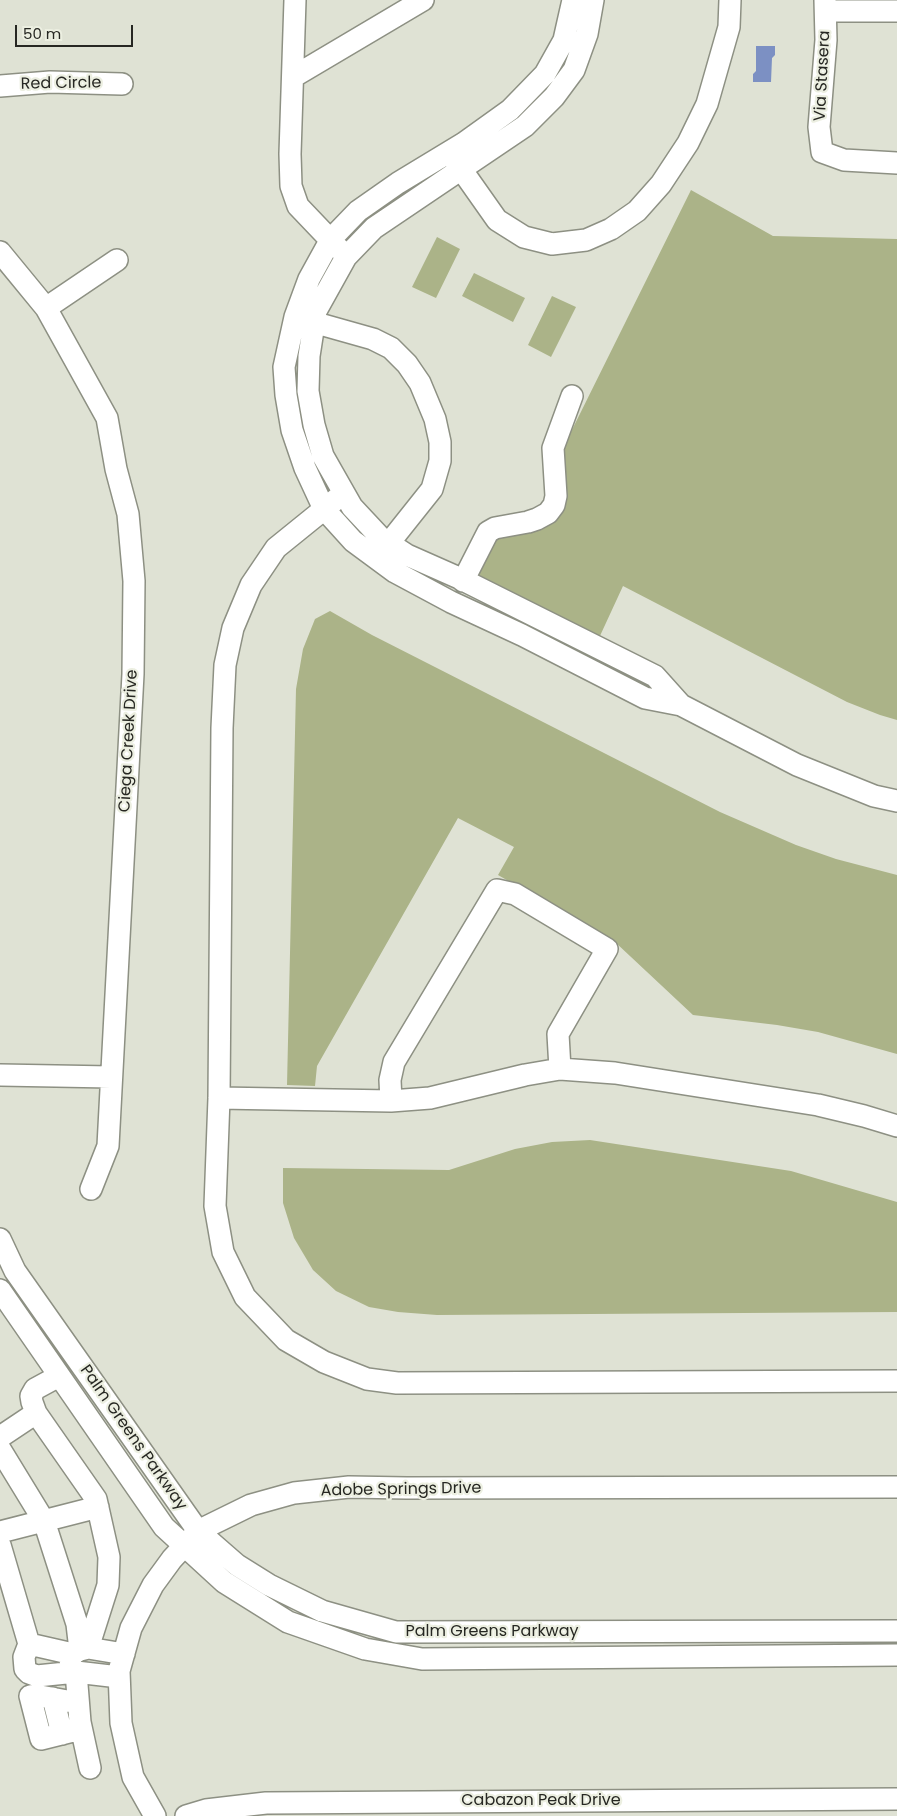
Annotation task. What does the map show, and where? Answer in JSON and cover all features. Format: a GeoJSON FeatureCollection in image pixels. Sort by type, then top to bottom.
{"type":"FeatureCollection","features":[{"type":"Feature","properties":{"kind":"street"},"geometry":{"type":"LineString","coordinates":[[295,0],[290,154],[292,186],[298,206],[346,257]]}},
{"type":"Feature","properties":{"kind":"street"},"geometry":{"type":"LineString","coordinates":[[293,77],[423,0]]}},
{"type":"Feature","properties":{"kind":"street"},"geometry":{"type":"LineString","coordinates":[[573,0],[564,40],[545,74],[510,110],[455,160],[374,228],[346,257],[316,311],[305,319],[284,367],[286,395],[292,430],[305,468],[324,509],[353,541],[395,572],[451,602],[522,635],[645,698],[681,705],[797,765],[874,796],[897,801]]}},
{"type":"Feature","properties":{"kind":"street"},"geometry":{"type":"LineString","coordinates":[[593,0],[587,34],[574,70],[554,97],[525,126],[455,160],[398,184],[358,211],[331,239],[310,279],[305,319],[309,356],[308,391],[314,425],[323,456],[352,507],[381,538],[407,555],[463,580],[655,676],[681,705]]}},
{"type":"Feature","properties":{"kind":"street"},"geometry":{"type":"LineString","coordinates":[[455,160],[497,220],[524,237],[552,244],[586,240],[611,229],[637,212],[661,184],[688,143],[707,104],[729,28],[730,0]]}},
{"type":"Feature","properties":{"kind":"street"},"geometry":{"type":"LineString","coordinates":[[826,6],[897,11]]}},
{"type":"Feature","properties":{"kind":"street","name":"Via Stasera"},"geometry":{"type":"LineString","coordinates":[[826,6],[826,40],[819,127],[822,152],[844,160],[897,162]]}},
{"type":"Feature","properties":{"kind":"street","name":"Red Circle"},"geometry":{"type":"LineString","coordinates":[[0,86],[50,82],[122,84]]}},
{"type":"Feature","properties":{"kind":"street","name":"Ciega Creek Drive"},"geometry":{"type":"LineString","coordinates":[[0,252],[46,308],[107,418],[116,470],[128,514],[134,581],[133,674],[108,1146],[91,1190]]}},
{"type":"Feature","properties":{"kind":"street"},"geometry":{"type":"LineString","coordinates":[[46,308],[117,260]]}},
{"type":"Feature","properties":{"kind":"street"},"geometry":{"type":"LineString","coordinates":[[305,319],[372,339],[391,348],[407,364],[420,383],[435,419],[440,442],[437,476],[432,489],[389,543]]}},
{"type":"Feature","properties":{"kind":"street"},"geometry":{"type":"LineString","coordinates":[[463,580],[488,532],[495,528],[537,519],[548,513],[554,505],[556,496],[553,448],[572,396]]}},
{"type":"Feature","properties":{"kind":"street"},"geometry":{"type":"LineString","coordinates":[[344,493],[276,548],[251,586],[233,628],[225,665],[222,728],[219,1098],[215,1206],[223,1252],[245,1297],[286,1340],[324,1362],[367,1379],[397,1383],[897,1381]]}},
{"type":"Feature","properties":{"kind":"street"},"geometry":{"type":"LineString","coordinates":[[391,1101],[390,1080],[394,1062],[497,890],[515,894],[607,949],[558,1034],[560,1069]]}},
{"type":"Feature","properties":{"kind":"street"},"geometry":{"type":"LineString","coordinates":[[219,1098],[391,1101],[430,1098],[525,1075],[560,1069],[615,1073],[818,1105],[897,1126]]}},
{"type":"Feature","properties":{"kind":"street"},"geometry":{"type":"LineString","coordinates":[[0,1075],[111,1077]]}},
{"type":"Feature","properties":{"kind":"street","name":"Palm Greens Parkway"},"geometry":{"type":"LineString","coordinates":[[0,1239],[8,1275],[191,1538],[224,1582],[288,1622],[364,1649],[422,1659],[897,1656]]}},
{"type":"Feature","properties":{"kind":"street","name":"Palm Greens Parkway"},"geometry":{"type":"LineString","coordinates":[[0,1290],[164,1527],[191,1538],[269,1586],[322,1611],[396,1632],[897,1631]]}},
{"type":"Feature","properties":{"kind":"street"},"geometry":{"type":"LineString","coordinates":[[59,1376],[35,1388],[31,1396],[32,1402],[36,1413],[96,1499],[109,1558],[108,1586],[79,1656]]}},
{"type":"Feature","properties":{"kind":"street"},"geometry":{"type":"LineString","coordinates":[[0,1437],[36,1413]]}},
{"type":"Feature","properties":{"kind":"street"},"geometry":{"type":"LineString","coordinates":[[0,1449],[44,1521],[77,1624],[79,1656],[78,1703],[72,1732],[90,1768]]}},
{"type":"Feature","properties":{"kind":"street","name":"Adobe Springs Drive"},"geometry":{"type":"LineString","coordinates":[[155,1816],[133,1777],[121,1723],[119,1671],[131,1628],[153,1585],[191,1538],[251,1505],[294,1493],[349,1487],[897,1487]]}},
{"type":"Feature","properties":{"kind":"street"},"geometry":{"type":"LineString","coordinates":[[0,1532],[98,1507]]}},
{"type":"Feature","properties":{"kind":"street"},"geometry":{"type":"LineString","coordinates":[[0,1545],[28,1644],[23,1663],[29,1673],[37,1676],[79,1656],[124,1654]]}},
{"type":"Feature","properties":{"kind":"street"},"geometry":{"type":"LineString","coordinates":[[28,1644],[79,1656],[119,1677]]}},
{"type":"Feature","properties":{"kind":"street"},"geometry":{"type":"LineString","coordinates":[[72,1732],[43,1739],[39,1737],[30,1698],[32,1694],[78,1703]]}},
{"type":"Feature","properties":{"kind":"street","name":"Cabazon Peak Drive"},"geometry":{"type":"LineString","coordinates":[[186,1816],[206,1810],[266,1803],[338,1809],[897,1799]]}},
{"type":"Feature","properties":{"kind":"green space"},"geometry":{"type":"Polygon","coordinates":[[[691,190],[773,236],[897,239],[897,720],[847,702],[623,586],[599,638],[474,576],[497,535],[545,527],[563,501],[561,452],[691,190]]]}},
{"type":"Feature","properties":{"kind":"green space"},"geometry":{"type":"Polygon","coordinates":[[[437,237],[460,249],[436,298],[412,287],[437,237]]]}},
{"type":"Feature","properties":{"kind":"green space"},"geometry":{"type":"Polygon","coordinates":[[[474,273],[525,298],[513,322],[462,296],[474,273]]]}},
{"type":"Feature","properties":{"kind":"green space"},"geometry":{"type":"Polygon","coordinates":[[[552,296],[576,307],[551,357],[528,345],[552,296]]]}},
{"type":"Feature","properties":{"kind":"green space"},"geometry":{"type":"Polygon","coordinates":[[[330,611],[372,635],[720,812],[796,845],[836,859],[897,875],[897,1054],[818,1032],[693,1015],[615,942],[498,875],[514,847],[458,818],[317,1066],[315,1086],[287,1085],[296,689],[303,649],[315,619],[330,611]]]}},
{"type":"Feature","properties":{"kind":"green space"},"geometry":{"type":"Polygon","coordinates":[[[590,1140],[791,1171],[897,1202],[897,1312],[437,1315],[398,1312],[369,1307],[336,1291],[313,1270],[294,1238],[283,1203],[283,1168],[449,1170],[515,1149],[552,1142],[590,1140]]]}},
{"type":"Feature","properties":{"kind":"water"},"geometry":{"type":"Polygon","coordinates":[[[756,46],[775,46],[775,55],[772,58],[771,82],[753,82],[753,74],[756,71],[756,46]]]}}]}
